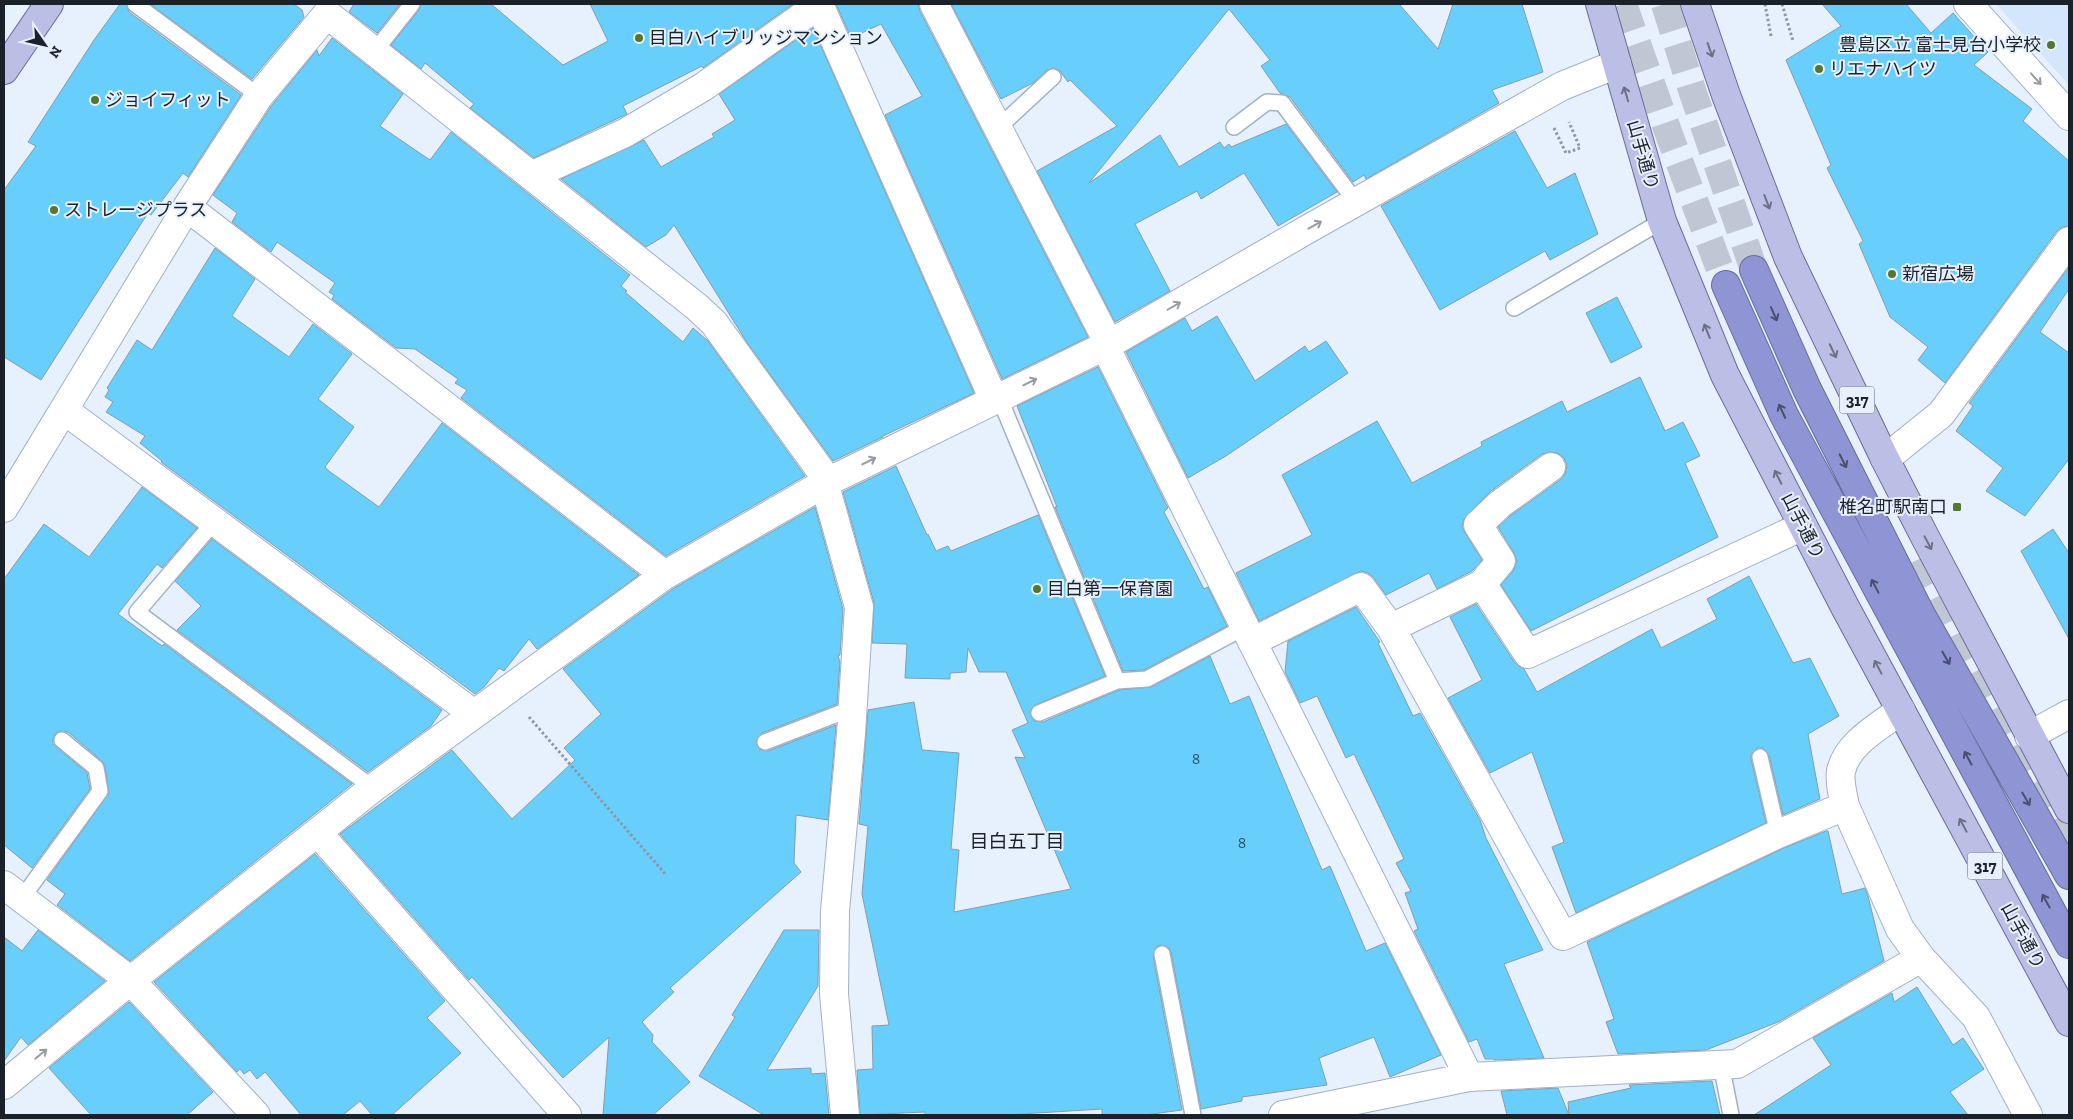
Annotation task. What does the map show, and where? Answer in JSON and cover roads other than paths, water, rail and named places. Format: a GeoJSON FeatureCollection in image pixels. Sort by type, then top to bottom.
{"type":"FeatureCollection","features":[{"type":"Feature","properties":{"kind":"highway"},"geometry":{"type":"LineString","coordinates":[[1754,270],[1807,389],[1922,615],[2069,875]]}},
{"type":"Feature","properties":{"kind":"highway"},"geometry":{"type":"LineString","coordinates":[[1726,285],[1784,415],[2069,944]]}},
{"type":"Feature","properties":{"kind":"main road"},"geometry":{"type":"LineString","coordinates":[[4,70],[48,4]]}},
{"type":"Feature","properties":{"kind":"main road","name":"山手通り"},"geometry":{"type":"LineString","coordinates":[[1600,4],[1662,221],[1725,375],[1900,710],[2069,1022]]}},
{"type":"Feature","properties":{"kind":"main road","name":"317"},"geometry":{"type":"LineString","coordinates":[[1695,4],[1726,95],[1788,257],[1885,459],[2069,809]]}},
{"type":"Feature","properties":{"kind":"street"},"geometry":{"type":"LineString","coordinates":[[531,176],[625,132],[704,87],[819,4],[996,399]]}},
{"type":"Feature","properties":{"kind":"street"},"geometry":{"type":"LineString","coordinates":[[934,4],[1107,345],[1469,1076]]}},
{"type":"Feature","properties":{"kind":"street"},"geometry":{"type":"LineString","coordinates":[[1968,4],[2069,116]]}},
{"type":"Feature","properties":{"kind":"street"},"geometry":{"type":"LineString","coordinates":[[4,508],[187,207],[259,96],[327,14],[697,307],[714,323],[821,471],[859,607],[853,708],[835,911],[834,994],[844,1115]]}},
{"type":"Feature","properties":{"kind":"street"},"geometry":{"type":"LineString","coordinates":[[4,1085],[131,980],[374,788],[665,575],[825,483],[1107,345],[1562,86],[1617,64]]}},
{"type":"Feature","properties":{"kind":"street"},"geometry":{"type":"LineString","coordinates":[[187,207],[665,575]]}},
{"type":"Feature","properties":{"kind":"street"},"geometry":{"type":"LineString","coordinates":[[1885,459],[1941,414],[2069,241]]}},
{"type":"Feature","properties":{"kind":"street"},"geometry":{"type":"LineString","coordinates":[[64,410],[474,714]]}},
{"type":"Feature","properties":{"kind":"street"},"geometry":{"type":"LineString","coordinates":[[1391,628],[1482,584],[1501,561],[1478,525],[1500,504],[1551,467]]}},
{"type":"Feature","properties":{"kind":"street"},"geometry":{"type":"LineString","coordinates":[[1482,584],[1528,654],[1803,526]]}},
{"type":"Feature","properties":{"kind":"street"},"geometry":{"type":"LineString","coordinates":[[1249,634],[1361,587],[1391,628],[1562,936],[1778,834],[1845,806]]}},
{"type":"Feature","properties":{"kind":"street"},"geometry":{"type":"LineString","coordinates":[[1900,710],[1848,753],[1841,772],[1841,788],[1845,806],[1900,929],[1921,958],[1976,1017],[2028,1115]]}},
{"type":"Feature","properties":{"kind":"street"},"geometry":{"type":"LineString","coordinates":[[2029,736],[2069,714]]}},
{"type":"Feature","properties":{"kind":"street"},"geometry":{"type":"LineString","coordinates":[[318,833],[567,1115]]}},
{"type":"Feature","properties":{"kind":"street"},"geometry":{"type":"LineString","coordinates":[[13,891],[131,980],[256,1115]]}},
{"type":"Feature","properties":{"kind":"street"},"geometry":{"type":"LineString","coordinates":[[1298,1114],[1469,1076],[1737,1064],[1921,958]]}},
{"type":"Feature","properties":{"kind":"lane"},"geometry":{"type":"LineString","coordinates":[[136,4],[259,96]]}},
{"type":"Feature","properties":{"kind":"lane"},"geometry":{"type":"LineString","coordinates":[[374,52],[412,4]]}},
{"type":"Feature","properties":{"kind":"lane"},"geometry":{"type":"LineString","coordinates":[[998,128],[1054,76]]}},
{"type":"Feature","properties":{"kind":"lane"},"geometry":{"type":"LineString","coordinates":[[1234,127],[1267,102],[1282,103],[1356,202]]}},
{"type":"Feature","properties":{"kind":"lane"},"geometry":{"type":"LineString","coordinates":[[1514,308],[1662,221]]}},
{"type":"Feature","properties":{"kind":"lane"},"geometry":{"type":"LineString","coordinates":[[996,399],[1117,681]]}},
{"type":"Feature","properties":{"kind":"lane"},"geometry":{"type":"LineString","coordinates":[[214,522],[137,612],[374,788]]}},
{"type":"Feature","properties":{"kind":"lane"},"geometry":{"type":"LineString","coordinates":[[1039,712],[1117,681],[1147,679],[1249,634]]}},
{"type":"Feature","properties":{"kind":"lane"},"geometry":{"type":"LineString","coordinates":[[765,742],[853,708]]}},
{"type":"Feature","properties":{"kind":"lane"},"geometry":{"type":"LineString","coordinates":[[13,891],[100,791],[96,768],[62,740]]}},
{"type":"Feature","properties":{"kind":"lane"},"geometry":{"type":"LineString","coordinates":[[1760,757],[1778,834]]}},
{"type":"Feature","properties":{"kind":"lane"},"geometry":{"type":"LineString","coordinates":[[1162,954],[1193,1115]]}},
{"type":"Feature","properties":{"kind":"lane"},"geometry":{"type":"LineString","coordinates":[[1722,1064],[1731,1115]]}},
{"type":"Feature","properties":{"kind":"tunnel"},"geometry":{"type":"LineString","coordinates":[[1623,4],[1670,137],[1726,285]]}},
{"type":"Feature","properties":{"kind":"tunnel"},"geometry":{"type":"LineString","coordinates":[[1665,4],[1693,93],[1754,270]]}},
{"type":"Feature","properties":{"kind":"tunnel"},"geometry":{"type":"LineString","coordinates":[[1921,558],[1998,711],[2069,843]]}},
{"type":"Feature","properties":{"kind":"place","name":"目白ハイブリッジマンション"},"geometry":{"type":"Point","coordinates":[639,38]}},
{"type":"Feature","properties":{"kind":"place","name":"豊島区立 富士見台小学校"},"geometry":{"type":"Point","coordinates":[2051,45]}},
{"type":"Feature","properties":{"kind":"place","name":"リエナハイツ"},"geometry":{"type":"Point","coordinates":[1819,69]}},
{"type":"Feature","properties":{"kind":"place","name":"ジョイフィット"},"geometry":{"type":"Point","coordinates":[95,100]}},
{"type":"Feature","properties":{"kind":"place","name":"ストレージプラス"},"geometry":{"type":"Point","coordinates":[54,210]}},
{"type":"Feature","properties":{"kind":"place","name":"新宿広場"},"geometry":{"type":"Point","coordinates":[1892,274]}},
{"type":"Feature","properties":{"kind":"place","name":"椎名町駅南口"},"geometry":{"type":"Point","coordinates":[1957,507]}},
{"type":"Feature","properties":{"kind":"place","name":"目白第一保育園"},"geometry":{"type":"Point","coordinates":[1037,589]}},
{"type":"Feature","properties":{"kind":"district","name":"目白五丁目"},"geometry":{"type":"Point","coordinates":[1017,841]}}]}
